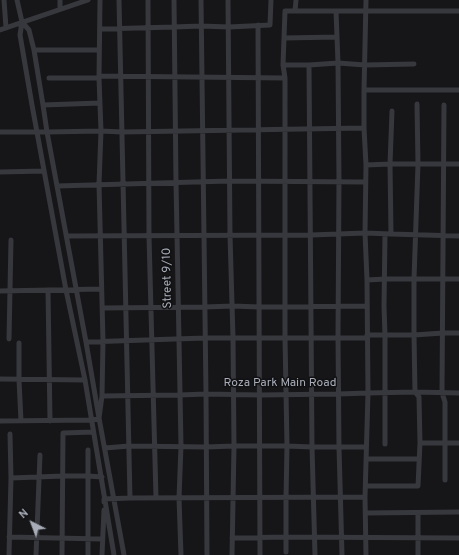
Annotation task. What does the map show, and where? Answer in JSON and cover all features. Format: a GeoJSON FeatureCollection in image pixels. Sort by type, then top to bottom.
{"type":"FeatureCollection","features":[{"type":"Feature","properties":{"kind":"street"},"geometry":{"type":"LineString","coordinates":[[4,0],[6,28]]}},
{"type":"Feature","properties":{"kind":"street"},"geometry":{"type":"LineString","coordinates":[[17,0],[22,22],[20,35],[66,290],[85,380],[114,555]]}},
{"type":"Feature","properties":{"kind":"street"},"geometry":{"type":"LineString","coordinates":[[60,0],[60,9]]}},
{"type":"Feature","properties":{"kind":"street"},"geometry":{"type":"LineString","coordinates":[[0,30],[88,0]]}},
{"type":"Feature","properties":{"kind":"street"},"geometry":{"type":"LineString","coordinates":[[99,418],[102,396],[103,341],[99,184],[101,131],[99,77],[100,0]]}},
{"type":"Feature","properties":{"kind":"street"},"geometry":{"type":"LineString","coordinates":[[119,0],[130,498]]}},
{"type":"Feature","properties":{"kind":"street"},"geometry":{"type":"LineString","coordinates":[[148,0],[149,182],[156,498]]}},
{"type":"Feature","properties":{"kind":"street","name":"Street 9/10"},"geometry":{"type":"LineString","coordinates":[[174,0],[181,446],[179,498],[181,555]]}},
{"type":"Feature","properties":{"kind":"street"},"geometry":{"type":"LineString","coordinates":[[201,0],[207,555]]}},
{"type":"Feature","properties":{"kind":"street"},"geometry":{"type":"LineString","coordinates":[[228,0],[229,181],[234,338],[232,555]]}},
{"type":"Feature","properties":{"kind":"street"},"geometry":{"type":"LineString","coordinates":[[100,29],[270,25],[271,0]]}},
{"type":"Feature","properties":{"kind":"street"},"geometry":{"type":"LineString","coordinates":[[296,0],[296,11]]}},
{"type":"Feature","properties":{"kind":"street"},"geometry":{"type":"LineString","coordinates":[[366,0],[367,11],[364,90],[368,393],[365,498],[366,555]]}},
{"type":"Feature","properties":{"kind":"street"},"geometry":{"type":"LineString","coordinates":[[288,554],[286,537],[285,78],[283,65],[285,11],[459,11]]}},
{"type":"Feature","properties":{"kind":"street"},"geometry":{"type":"LineString","coordinates":[[336,11],[339,181],[338,394],[342,555]]}},
{"type":"Feature","properties":{"kind":"street"},"geometry":{"type":"LineString","coordinates":[[22,22],[29,30],[34,50],[47,132],[124,555]]}},
{"type":"Feature","properties":{"kind":"street"},"geometry":{"type":"LineString","coordinates":[[258,25],[260,555]]}},
{"type":"Feature","properties":{"kind":"street"},"geometry":{"type":"LineString","coordinates":[[284,38],[337,36]]}},
{"type":"Feature","properties":{"kind":"street"},"geometry":{"type":"LineString","coordinates":[[34,50],[99,50]]}},
{"type":"Feature","properties":{"kind":"street"},"geometry":{"type":"LineString","coordinates":[[283,65],[338,63],[365,65],[414,64]]}},
{"type":"Feature","properties":{"kind":"street"},"geometry":{"type":"LineString","coordinates":[[309,65],[312,447],[315,555]]}},
{"type":"Feature","properties":{"kind":"street"},"geometry":{"type":"LineString","coordinates":[[49,78],[120,76],[285,78]]}},
{"type":"Feature","properties":{"kind":"street"},"geometry":{"type":"LineString","coordinates":[[364,90],[459,90]]}},
{"type":"Feature","properties":{"kind":"street"},"geometry":{"type":"LineString","coordinates":[[43,106],[100,103]]}},
{"type":"Feature","properties":{"kind":"street"},"geometry":{"type":"LineString","coordinates":[[366,486],[418,486],[420,443],[418,397],[415,392],[414,335],[414,279],[418,164],[417,104]]}},
{"type":"Feature","properties":{"kind":"street"},"geometry":{"type":"LineString","coordinates":[[444,105],[442,393],[445,402],[445,480]]}},
{"type":"Feature","properties":{"kind":"street"},"geometry":{"type":"LineString","coordinates":[[386,444],[384,306],[392,111]]}},
{"type":"Feature","properties":{"kind":"street"},"geometry":{"type":"LineString","coordinates":[[0,132],[149,132],[364,128]]}},
{"type":"Feature","properties":{"kind":"street"},"geometry":{"type":"LineString","coordinates":[[366,165],[459,164]]}},
{"type":"Feature","properties":{"kind":"street"},"geometry":{"type":"LineString","coordinates":[[0,172],[44,171]]}},
{"type":"Feature","properties":{"kind":"street"},"geometry":{"type":"LineString","coordinates":[[57,186],[203,181],[365,182]]}},
{"type":"Feature","properties":{"kind":"street"},"geometry":{"type":"LineString","coordinates":[[67,236],[310,235],[365,233],[459,236]]}},
{"type":"Feature","properties":{"kind":"street"},"geometry":{"type":"LineString","coordinates":[[9,339],[11,240]]}},
{"type":"Feature","properties":{"kind":"street"},"geometry":{"type":"LineString","coordinates":[[367,280],[385,278],[459,279]]}},
{"type":"Feature","properties":{"kind":"street"},"geometry":{"type":"LineString","coordinates":[[0,291],[101,289]]}},
{"type":"Feature","properties":{"kind":"street"},"geometry":{"type":"LineString","coordinates":[[48,290],[50,421]]}},
{"type":"Feature","properties":{"kind":"street"},"geometry":{"type":"LineString","coordinates":[[102,308],[367,306]]}},
{"type":"Feature","properties":{"kind":"street"},"geometry":{"type":"LineString","coordinates":[[86,342],[205,338],[338,338],[459,333]]}},
{"type":"Feature","properties":{"kind":"street"},"geometry":{"type":"LineString","coordinates":[[19,343],[21,421]]}},
{"type":"Feature","properties":{"kind":"street"},"geometry":{"type":"LineString","coordinates":[[0,379],[85,380]]}},
{"type":"Feature","properties":{"kind":"street","name":"Roza Park Main Road"},"geometry":{"type":"LineString","coordinates":[[102,396],[415,392],[459,393]]}},
{"type":"Feature","properties":{"kind":"street"},"geometry":{"type":"LineString","coordinates":[[0,421],[91,420],[99,418]]}},
{"type":"Feature","properties":{"kind":"street"},"geometry":{"type":"LineString","coordinates":[[62,555],[63,433],[93,432]]}},
{"type":"Feature","properties":{"kind":"street"},"geometry":{"type":"LineString","coordinates":[[9,555],[11,478],[10,434]]}},
{"type":"Feature","properties":{"kind":"street"},"geometry":{"type":"LineString","coordinates":[[420,443],[459,443]]}},
{"type":"Feature","properties":{"kind":"street"},"geometry":{"type":"LineString","coordinates":[[105,448],[129,446],[366,447]]}},
{"type":"Feature","properties":{"kind":"street"},"geometry":{"type":"LineString","coordinates":[[88,450],[88,555]]}},
{"type":"Feature","properties":{"kind":"street"},"geometry":{"type":"LineString","coordinates":[[36,555],[40,455]]}},
{"type":"Feature","properties":{"kind":"street"},"geometry":{"type":"LineString","coordinates":[[366,459],[419,458]]}},
{"type":"Feature","properties":{"kind":"street"},"geometry":{"type":"LineString","coordinates":[[11,478],[63,476],[102,477]]}},
{"type":"Feature","properties":{"kind":"street"},"geometry":{"type":"LineString","coordinates":[[104,499],[365,498]]}},
{"type":"Feature","properties":{"kind":"street"},"geometry":{"type":"LineString","coordinates":[[102,555],[104,499]]}},
{"type":"Feature","properties":{"kind":"street"},"geometry":{"type":"LineString","coordinates":[[366,513],[459,512]]}},
{"type":"Feature","properties":{"kind":"street"},"geometry":{"type":"LineString","coordinates":[[418,513],[418,555]]}},
{"type":"Feature","properties":{"kind":"street"},"geometry":{"type":"LineString","coordinates":[[10,537],[102,539]]}},
{"type":"Feature","properties":{"kind":"street"},"geometry":{"type":"LineString","coordinates":[[232,538],[459,538]]}}]}
